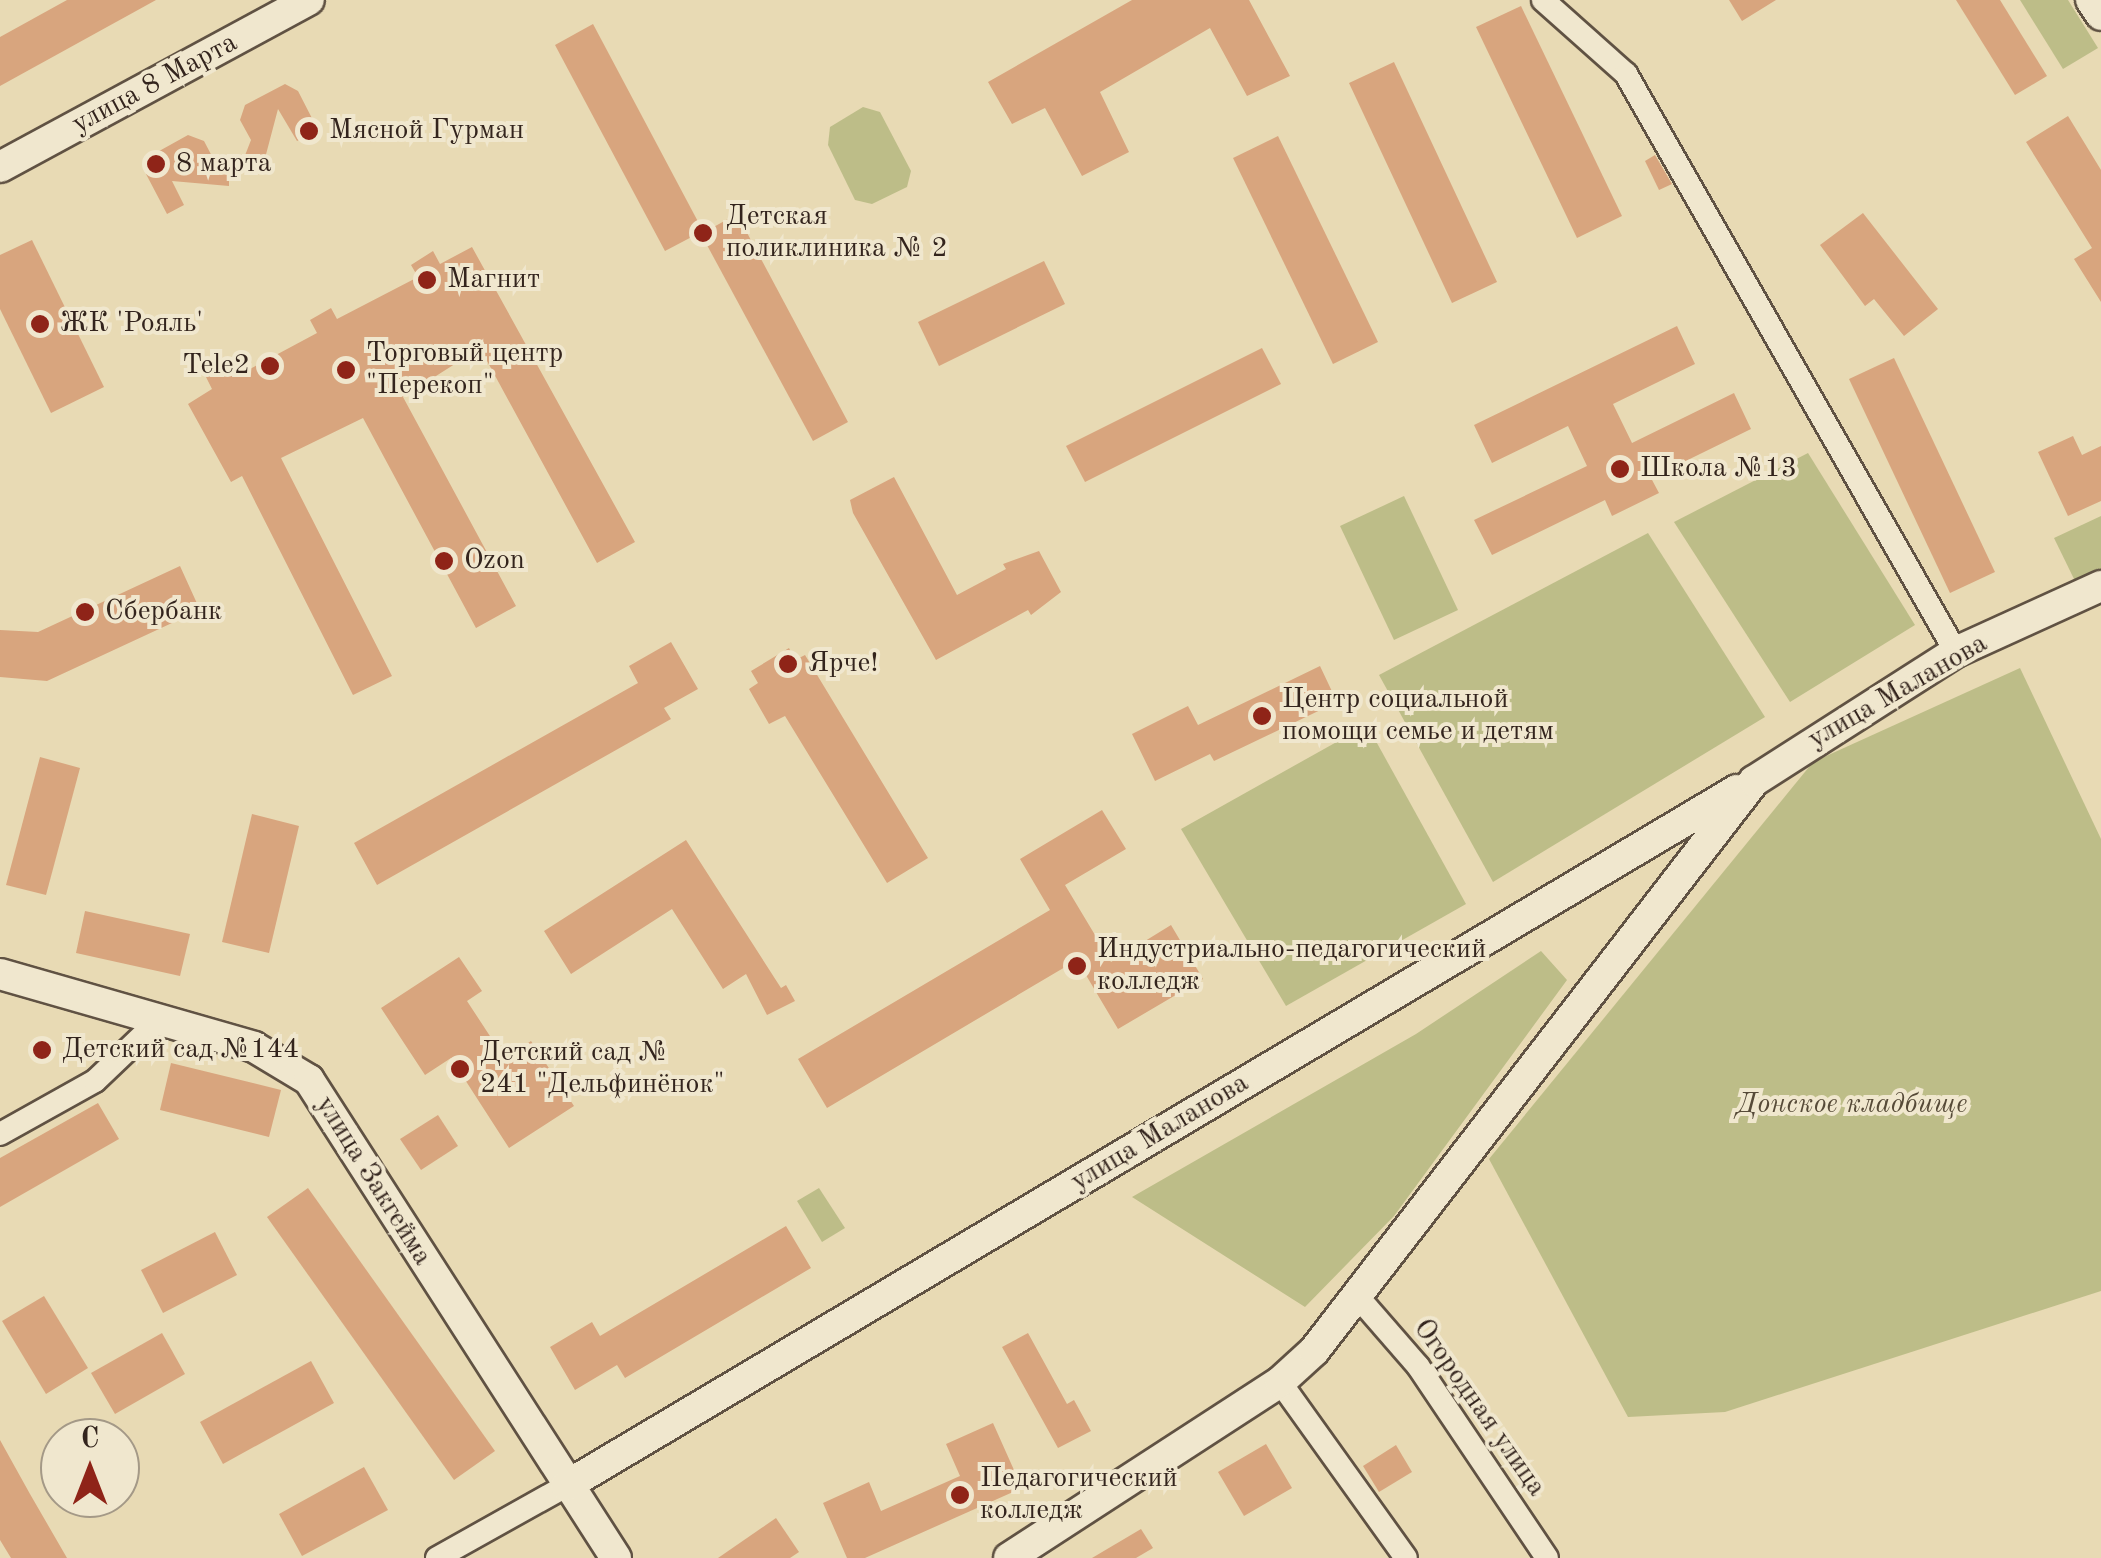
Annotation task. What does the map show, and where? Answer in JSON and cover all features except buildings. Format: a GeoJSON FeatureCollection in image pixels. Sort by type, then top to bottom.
{"type":"FeatureCollection","features":[{"type":"Feature","properties":{"kind":"street","name":"улица 8 Марта"},"geometry":{"type":"LineString","coordinates":[[0,168],[309,0]]}},
{"type":"Feature","properties":{"kind":"street"},"geometry":{"type":"LineString","coordinates":[[1543,0],[1626,74],[1956,652]]}},
{"type":"Feature","properties":{"kind":"street"},"geometry":{"type":"LineString","coordinates":[[2090,0],[2101,15]]}},
{"type":"Feature","properties":{"kind":"street","name":"улица Маланова"},"geometry":{"type":"LineString","coordinates":[[566,1486],[1754,780],[1956,652],[2101,586]]}},
{"type":"Feature","properties":{"kind":"street","name":"улица Маланова"},"geometry":{"type":"LineString","coordinates":[[1009,1558],[1280,1382],[1358,1297],[1754,780]]}},
{"type":"Feature","properties":{"kind":"street","name":"улица Закгейма"},"geometry":{"type":"LineString","coordinates":[[0,974],[254,1047],[309,1080],[566,1486],[616,1558]]}},
{"type":"Feature","properties":{"kind":"street"},"geometry":{"type":"LineString","coordinates":[[0,1134],[96,1081],[159,1020]]}},
{"type":"Feature","properties":{"kind":"street","name":"Огородная улица"},"geometry":{"type":"LineString","coordinates":[[1358,1297],[1418,1366],[1547,1558]]}},
{"type":"Feature","properties":{"kind":"street"},"geometry":{"type":"LineString","coordinates":[[1280,1382],[1406,1558]]}},
{"type":"Feature","properties":{"kind":"street"},"geometry":{"type":"LineString","coordinates":[[437,1558],[566,1486]]}},
{"type":"Feature","properties":{"kind":"green space"},"geometry":{"type":"Polygon","coordinates":[[[2020,0],[2068,0],[2098,48],[2063,69],[2020,0]]]}},
{"type":"Feature","properties":{"kind":"green space"},"geometry":{"type":"Polygon","coordinates":[[[863,107],[880,112],[911,171],[907,187],[872,204],[855,200],[828,145],[830,127],[863,107]]]}},
{"type":"Feature","properties":{"kind":"green space"},"geometry":{"type":"Polygon","coordinates":[[[1808,453],[1915,625],[1790,702],[1674,522],[1808,453]]]}},
{"type":"Feature","properties":{"kind":"green space"},"geometry":{"type":"Polygon","coordinates":[[[1404,496],[1458,610],[1394,640],[1340,526],[1404,496]]]}},
{"type":"Feature","properties":{"kind":"green space"},"geometry":{"type":"Polygon","coordinates":[[[2101,516],[2101,569],[2075,581],[2054,538],[2101,516]]]}},
{"type":"Feature","properties":{"kind":"green space"},"geometry":{"type":"Polygon","coordinates":[[[1648,533],[1765,717],[1493,882],[1379,675],[1648,533]]]}},
{"type":"Feature","properties":{"kind":"green space","name":"Донское кладбище"},"geometry":{"type":"Polygon","coordinates":[[[2020,668],[2101,839],[2101,1291],[1725,1412],[1628,1417],[1489,1159],[1813,762],[2020,668]]]}},
{"type":"Feature","properties":{"kind":"green space"},"geometry":{"type":"Polygon","coordinates":[[[1367,725],[1466,904],[1286,1006],[1181,829],[1367,725]]]}},
{"type":"Feature","properties":{"kind":"green space"},"geometry":{"type":"Polygon","coordinates":[[[1541,951],[1567,980],[1394,1216],[1305,1307],[1132,1197],[1416,1034],[1541,951]]]}},
{"type":"Feature","properties":{"kind":"green space"},"geometry":{"type":"Polygon","coordinates":[[[819,1188],[845,1228],[822,1242],[797,1201],[819,1188]]]}},
{"type":"Feature","properties":{"kind":"place","name":"Мясной Гурман"},"geometry":{"type":"Point","coordinates":[309,131]}},
{"type":"Feature","properties":{"kind":"place","name":"8 марта"},"geometry":{"type":"Point","coordinates":[156,164]}},
{"type":"Feature","properties":{"kind":"place","name":"Детская поликлиника № 2"},"geometry":{"type":"Point","coordinates":[703,233]}},
{"type":"Feature","properties":{"kind":"place","name":"Магнит"},"geometry":{"type":"Point","coordinates":[427,280]}},
{"type":"Feature","properties":{"kind":"place","name":"ЖК 'Рояль'"},"geometry":{"type":"Point","coordinates":[40,324]}},
{"type":"Feature","properties":{"kind":"place","name":"Tele2"},"geometry":{"type":"Point","coordinates":[270,366]}},
{"type":"Feature","properties":{"kind":"place","name":"Торговый центр \"Перекоп\""},"geometry":{"type":"Point","coordinates":[346,370]}},
{"type":"Feature","properties":{"kind":"place","name":"Школа №13"},"geometry":{"type":"Point","coordinates":[1620,469]}},
{"type":"Feature","properties":{"kind":"place","name":"Ozon"},"geometry":{"type":"Point","coordinates":[444,561]}},
{"type":"Feature","properties":{"kind":"place","name":"Сбербанк"},"geometry":{"type":"Point","coordinates":[85,612]}},
{"type":"Feature","properties":{"kind":"place","name":"Ярче!"},"geometry":{"type":"Point","coordinates":[788,664]}},
{"type":"Feature","properties":{"kind":"place","name":"Центр социальной помощи семье и детям"},"geometry":{"type":"Point","coordinates":[1262,716]}},
{"type":"Feature","properties":{"kind":"place","name":"Индустриально-педагогический колледж"},"geometry":{"type":"Point","coordinates":[1077,966]}},
{"type":"Feature","properties":{"kind":"place","name":"Детский сад №144"},"geometry":{"type":"Point","coordinates":[42,1050]}},
{"type":"Feature","properties":{"kind":"place","name":"Детский сад № 241 \"Дельфинёнок\""},"geometry":{"type":"Point","coordinates":[460,1069]}},
{"type":"Feature","properties":{"kind":"place","name":"Педагогический колледж"},"geometry":{"type":"Point","coordinates":[960,1495]}}]}
